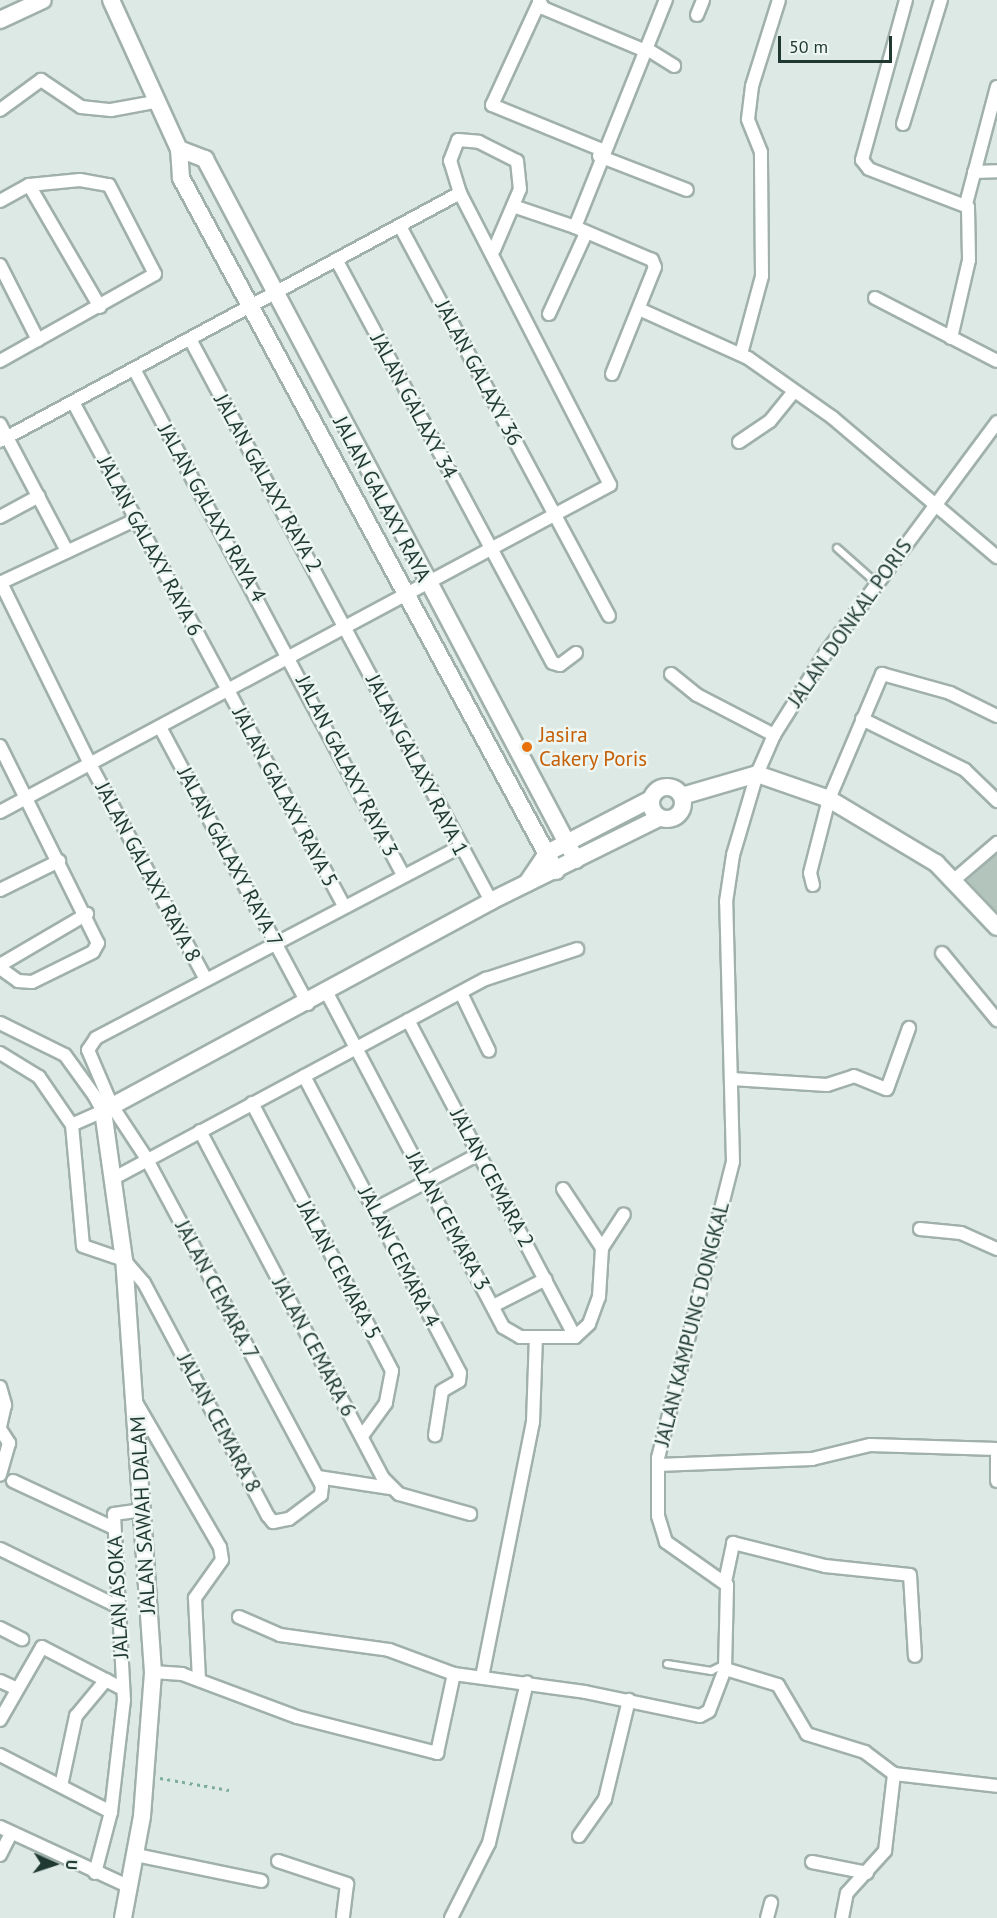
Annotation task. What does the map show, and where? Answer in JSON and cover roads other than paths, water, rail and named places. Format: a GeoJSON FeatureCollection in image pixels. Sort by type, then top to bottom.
{"type":"FeatureCollection","features":[{"type":"Feature","properties":{"kind":"street"},"geometry":{"type":"LineString","coordinates":[[0,20],[43,0]]}},
{"type":"Feature","properties":{"kind":"street","name":"JALAN GALAXY RAYA"},"geometry":{"type":"LineString","coordinates":[[111,0],[155,102],[179,149],[181,178],[405,596],[556,871]]}},
{"type":"Feature","properties":{"kind":"street"},"geometry":{"type":"LineString","coordinates":[[549,314],[580,230],[601,153],[666,0]]}},
{"type":"Feature","properties":{"kind":"street"},"geometry":{"type":"LineString","coordinates":[[697,15],[703,0]]}},
{"type":"Feature","properties":{"kind":"street"},"geometry":{"type":"LineString","coordinates":[[741,354],[762,276],[761,153],[748,119],[752,86],[779,0]]}},
{"type":"Feature","properties":{"kind":"street"},"geometry":{"type":"LineString","coordinates":[[906,0],[862,160],[868,169],[966,204]]}},
{"type":"Feature","properties":{"kind":"street"},"geometry":{"type":"LineString","coordinates":[[903,124],[941,0]]}},
{"type":"Feature","properties":{"kind":"street"},"geometry":{"type":"LineString","coordinates":[[674,66],[646,50],[539,2],[492,105],[687,190]]}},
{"type":"Feature","properties":{"kind":"street"},"geometry":{"type":"LineString","coordinates":[[0,110],[40,80],[81,106],[111,110],[155,102]]}},
{"type":"Feature","properties":{"kind":"street"},"geometry":{"type":"LineString","coordinates":[[951,338],[969,261],[972,219],[966,204],[997,87]]}},
{"type":"Feature","properties":{"kind":"street"},"geometry":{"type":"LineString","coordinates":[[0,812],[346,626],[608,491],[609,479],[494,250],[460,193],[451,148],[458,140],[479,142],[507,152],[520,167],[513,206],[494,250]]}},
{"type":"Feature","properties":{"kind":"street","name":"JALAN GALAXY RAYA"},"geometry":{"type":"LineString","coordinates":[[179,149],[205,159],[427,585],[576,860]]}},
{"type":"Feature","properties":{"kind":"street"},"geometry":{"type":"LineString","coordinates":[[974,172],[997,171]]}},
{"type":"Feature","properties":{"kind":"street"},"geometry":{"type":"LineString","coordinates":[[0,201],[29,185],[80,180],[112,187],[155,274],[100,307],[0,361]]}},
{"type":"Feature","properties":{"kind":"street"},"geometry":{"type":"LineString","coordinates":[[29,185],[100,307]]}},
{"type":"Feature","properties":{"kind":"street"},"geometry":{"type":"LineString","coordinates":[[3,439],[401,228],[460,193]]}},
{"type":"Feature","properties":{"kind":"street"},"geometry":{"type":"LineString","coordinates":[[513,206],[580,230],[652,260],[654,274],[612,374]]}},
{"type":"Feature","properties":{"kind":"street","name":"JALAN GALAXY 36"},"geometry":{"type":"LineString","coordinates":[[401,228],[609,616]]}},
{"type":"Feature","properties":{"kind":"street","name":"JALAN GALAXY 34"},"geometry":{"type":"LineString","coordinates":[[337,261],[553,663],[560,665],[576,653]]}},
{"type":"Feature","properties":{"kind":"street"},"geometry":{"type":"LineString","coordinates":[[0,265],[38,340]]}},
{"type":"Feature","properties":{"kind":"street"},"geometry":{"type":"LineString","coordinates":[[875,298],[997,361]]}},
{"type":"Feature","properties":{"kind":"street"},"geometry":{"type":"LineString","coordinates":[[639,309],[741,354],[794,391],[997,557]]}},
{"type":"Feature","properties":{"kind":"street","name":"JALAN GALAXY RAYA 2"},"geometry":{"type":"LineString","coordinates":[[190,339],[346,626]]}},
{"type":"Feature","properties":{"kind":"street","name":"JALAN GALAXY RAYA 4"},"geometry":{"type":"LineString","coordinates":[[134,369],[290,656]]}},
{"type":"Feature","properties":{"kind":"street"},"geometry":{"type":"LineString","coordinates":[[739,442],[770,421],[794,391]]}},
{"type":"Feature","properties":{"kind":"street","name":"JALAN GALAXY RAYA 6"},"geometry":{"type":"LineString","coordinates":[[73,402],[227,691]]}},
{"type":"Feature","properties":{"kind":"street","name":"JALAN DONKAL PORIS"},"geometry":{"type":"LineString","coordinates":[[757,774],[774,735],[874,581],[938,508],[997,422]]}},
{"type":"Feature","properties":{"kind":"street"},"geometry":{"type":"LineString","coordinates":[[0,424],[3,439],[39,496],[67,551]]}},
{"type":"Feature","properties":{"kind":"street"},"geometry":{"type":"LineString","coordinates":[[0,517],[39,496]]}},
{"type":"Feature","properties":{"kind":"street"},"geometry":{"type":"LineString","coordinates":[[1,583],[137,519]]}},
{"type":"Feature","properties":{"kind":"street","name":"JALAN GALAXY RAYA 8"},"geometry":{"type":"LineString","coordinates":[[1,583],[90,764],[206,979]]}},
{"type":"Feature","properties":{"kind":"street","name":"JALAN GALAXY RAYA 1"},"geometry":{"type":"LineString","coordinates":[[346,626],[460,847],[491,902]]}},
{"type":"Feature","properties":{"kind":"street","name":"JALAN GALAXY RAYA 3"},"geometry":{"type":"LineString","coordinates":[[290,656],[403,875]]}},
{"type":"Feature","properties":{"kind":"street"},"geometry":{"type":"LineString","coordinates":[[813,885],[810,873],[829,799],[878,679],[888,672],[997,716]]}},
{"type":"Feature","properties":{"kind":"street"},"geometry":{"type":"LineString","coordinates":[[671,674],[697,695],[774,735]]}},
{"type":"Feature","properties":{"kind":"street","name":"JALAN GALAXY RAYA 5"},"geometry":{"type":"LineString","coordinates":[[227,691],[343,904]]}},
{"type":"Feature","properties":{"kind":"street"},"geometry":{"type":"LineString","coordinates":[[862,719],[966,770],[997,801]]}},
{"type":"Feature","properties":{"kind":"street","name":"JALAN GALAXY RAYA 7"},"geometry":{"type":"LineString","coordinates":[[160,727],[308,1004]]}},
{"type":"Feature","properties":{"kind":"street"},"geometry":{"type":"LineString","coordinates":[[0,746],[98,934],[93,952],[32,982],[18,981],[0,967],[87,914]]}},
{"type":"Feature","properties":{"kind":"street"},"geometry":{"type":"LineString","coordinates":[[527,883],[547,853],[651,799],[668,787],[682,796],[757,774],[829,799],[910,843],[954,880],[997,927]]}},
{"type":"Feature","properties":{"kind":"street","name":"JALAN KAMPUNG DONGKAL"},"geometry":{"type":"LineString","coordinates":[[725,1582],[666,1542],[658,1516],[658,1465],[733,1162],[726,903],[733,855],[757,774]]}},
{"type":"Feature","properties":{"kind":"street"},"geometry":{"type":"LineString","coordinates":[[77,1123],[308,1004],[527,883],[556,871],[659,818],[681,813],[682,796]]}},
{"type":"Feature","properties":{"kind":"street"},"geometry":{"type":"LineString","coordinates":[[651,799],[659,818]]}},
{"type":"Feature","properties":{"kind":"street"},"geometry":{"type":"LineString","coordinates":[[954,880],[997,843]]}},
{"type":"Feature","properties":{"kind":"street"},"geometry":{"type":"LineString","coordinates":[[104,1110],[88,1050],[91,1042],[277,943],[343,904],[460,847]]}},
{"type":"Feature","properties":{"kind":"street"},"geometry":{"type":"LineString","coordinates":[[0,890],[59,861]]}},
{"type":"Feature","properties":{"kind":"street"},"geometry":{"type":"LineString","coordinates":[[116,1177],[460,993],[530,962],[577,949]]}},
{"type":"Feature","properties":{"kind":"street"},"geometry":{"type":"LineString","coordinates":[[942,953],[997,1020]]}},
{"type":"Feature","properties":{"kind":"street","name":"JALAN CEMARA 3"},"geometry":{"type":"LineString","coordinates":[[327,993],[510,1334],[575,1337]]}},
{"type":"Feature","properties":{"kind":"street"},"geometry":{"type":"LineString","coordinates":[[460,993],[489,1051]]}},
{"type":"Feature","properties":{"kind":"street","name":"JALAN CEMARA 2"},"geometry":{"type":"LineString","coordinates":[[408,1020],[575,1337]]}},
{"type":"Feature","properties":{"kind":"street"},"geometry":{"type":"LineString","coordinates":[[0,1023],[65,1055],[104,1110]]}},
{"type":"Feature","properties":{"kind":"street"},"geometry":{"type":"LineString","coordinates":[[732,1079],[827,1085],[854,1077],[887,1089],[909,1028]]}},
{"type":"Feature","properties":{"kind":"street"},"geometry":{"type":"LineString","coordinates":[[0,1053],[39,1077],[77,1123],[81,1242],[87,1249],[107,1251],[124,1260]]}},
{"type":"Feature","properties":{"kind":"street","name":"JALAN CEMARA 4"},"geometry":{"type":"LineString","coordinates":[[304,1076],[460,1373],[459,1381],[442,1391],[435,1436]]}},
{"type":"Feature","properties":{"kind":"street","name":"JALAN CEMARA 5"},"geometry":{"type":"LineString","coordinates":[[252,1103],[392,1371],[386,1403],[362,1436]]}},
{"type":"Feature","properties":{"kind":"street","name":"JALAN CEMARA 7"},"geometry":{"type":"LineString","coordinates":[[104,1110],[147,1160],[318,1477]]}},
{"type":"Feature","properties":{"kind":"street","name":"JALAN SAWAH DALAM"},"geometry":{"type":"LineString","coordinates":[[104,1110],[116,1177],[137,1404],[140,1510],[153,1672],[147,1775],[136,1855],[127,1886],[123,1918]]}},
{"type":"Feature","properties":{"kind":"street","name":"JALAN CEMARA 6"},"geometry":{"type":"LineString","coordinates":[[200,1131],[390,1488]]}},
{"type":"Feature","properties":{"kind":"street"},"geometry":{"type":"LineString","coordinates":[[375,1209],[479,1154]]}},
{"type":"Feature","properties":{"kind":"street"},"geometry":{"type":"LineString","coordinates":[[563,1189],[602,1248]]}},
{"type":"Feature","properties":{"kind":"street"},"geometry":{"type":"LineString","coordinates":[[575,1337],[589,1324],[599,1297],[602,1248],[624,1214]]}},
{"type":"Feature","properties":{"kind":"street"},"geometry":{"type":"LineString","coordinates":[[920,1229],[961,1233],[997,1249]]}},
{"type":"Feature","properties":{"kind":"street","name":"JALAN CEMARA 8"},"geometry":{"type":"LineString","coordinates":[[124,1260],[144,1283],[271,1521],[289,1519],[316,1500],[323,1491],[318,1477]]}},
{"type":"Feature","properties":{"kind":"street"},"geometry":{"type":"LineString","coordinates":[[493,1306],[546,1279]]}},
{"type":"Feature","properties":{"kind":"street"},"geometry":{"type":"LineString","coordinates":[[482,1677],[533,1422],[536,1337]]}},
{"type":"Feature","properties":{"kind":"street"},"geometry":{"type":"LineString","coordinates":[[0,1387],[6,1406],[0,1427],[9,1443],[0,1475]]}},
{"type":"Feature","properties":{"kind":"street"},"geometry":{"type":"LineString","coordinates":[[137,1404],[220,1547],[222,1560],[195,1598],[199,1680]]}},
{"type":"Feature","properties":{"kind":"street"},"geometry":{"type":"LineString","coordinates":[[658,1465],[813,1459],[870,1445],[997,1449]]}},
{"type":"Feature","properties":{"kind":"street"},"geometry":{"type":"LineString","coordinates":[[997,1456],[997,1481]]}},
{"type":"Feature","properties":{"kind":"street"},"geometry":{"type":"LineString","coordinates":[[318,1477],[390,1488],[470,1514]]}},
{"type":"Feature","properties":{"kind":"street"},"geometry":{"type":"LineString","coordinates":[[13,1481],[114,1528]]}},
{"type":"Feature","properties":{"kind":"street","name":"JALAN ASOKA"},"geometry":{"type":"LineString","coordinates":[[100,1876],[111,1812],[123,1689],[114,1514],[120,1510],[140,1510]]}},
{"type":"Feature","properties":{"kind":"street"},"geometry":{"type":"LineString","coordinates":[[238,1617],[280,1635],[389,1650],[454,1674],[526,1682],[629,1700],[700,1716],[709,1711],[724,1667],[730,1597],[725,1582],[733,1543],[825,1566],[910,1575],[915,1656]]}},
{"type":"Feature","properties":{"kind":"street"},"geometry":{"type":"LineString","coordinates":[[0,1549],[119,1607]]}},
{"type":"Feature","properties":{"kind":"street"},"geometry":{"type":"LineString","coordinates":[[0,1628],[22,1639]]}},
{"type":"Feature","properties":{"kind":"street","name":"JALAN ASOKA"},"geometry":{"type":"LineString","coordinates":[[16,1689],[42,1647],[123,1689]]}},
{"type":"Feature","properties":{"kind":"street"},"geometry":{"type":"LineString","coordinates":[[724,1667],[778,1685],[807,1734],[865,1752],[894,1774],[997,1786]]}},
{"type":"Feature","properties":{"kind":"street"},"geometry":{"type":"LineString","coordinates":[[153,1672],[199,1680],[297,1717],[437,1753],[454,1674]]}},
{"type":"Feature","properties":{"kind":"street"},"geometry":{"type":"LineString","coordinates":[[61,1786],[76,1716],[106,1680]]}},
{"type":"Feature","properties":{"kind":"street"},"geometry":{"type":"LineString","coordinates":[[0,1681],[16,1689],[0,1720]]}},
{"type":"Feature","properties":{"kind":"street"},"geometry":{"type":"LineString","coordinates":[[451,1918],[489,1843],[526,1682]]}},
{"type":"Feature","properties":{"kind":"street"},"geometry":{"type":"LineString","coordinates":[[579,1836],[605,1799],[629,1700]]}},
{"type":"Feature","properties":{"kind":"street"},"geometry":{"type":"LineString","coordinates":[[0,1755],[111,1812]]}},
{"type":"Feature","properties":{"kind":"street"},"geometry":{"type":"LineString","coordinates":[[842,1918],[844,1899],[885,1851],[894,1774]]}},
{"type":"Feature","properties":{"kind":"street"},"geometry":{"type":"LineString","coordinates":[[0,1855],[6,1830],[100,1876],[127,1886]]}},
{"type":"Feature","properties":{"kind":"street"},"geometry":{"type":"LineString","coordinates":[[136,1855],[261,1881]]}},
{"type":"Feature","properties":{"kind":"street"},"geometry":{"type":"LineString","coordinates":[[278,1861],[347,1884],[343,1918]]}},
{"type":"Feature","properties":{"kind":"street"},"geometry":{"type":"LineString","coordinates":[[812,1862],[867,1873]]}},
{"type":"Feature","properties":{"kind":"street"},"geometry":{"type":"LineString","coordinates":[[767,1918],[771,1904]]}},
{"type":"Feature","properties":{"kind":"lane"},"geometry":{"type":"LineString","coordinates":[[837,548],[874,581]]}},
{"type":"Feature","properties":{"kind":"lane"},"geometry":{"type":"LineString","coordinates":[[667,1664],[711,1671],[724,1667]]}},
{"type":"Feature","properties":{"kind":"place","name":"Jasira Cakery Poris"},"geometry":{"type":"Point","coordinates":[527,747]}}]}
